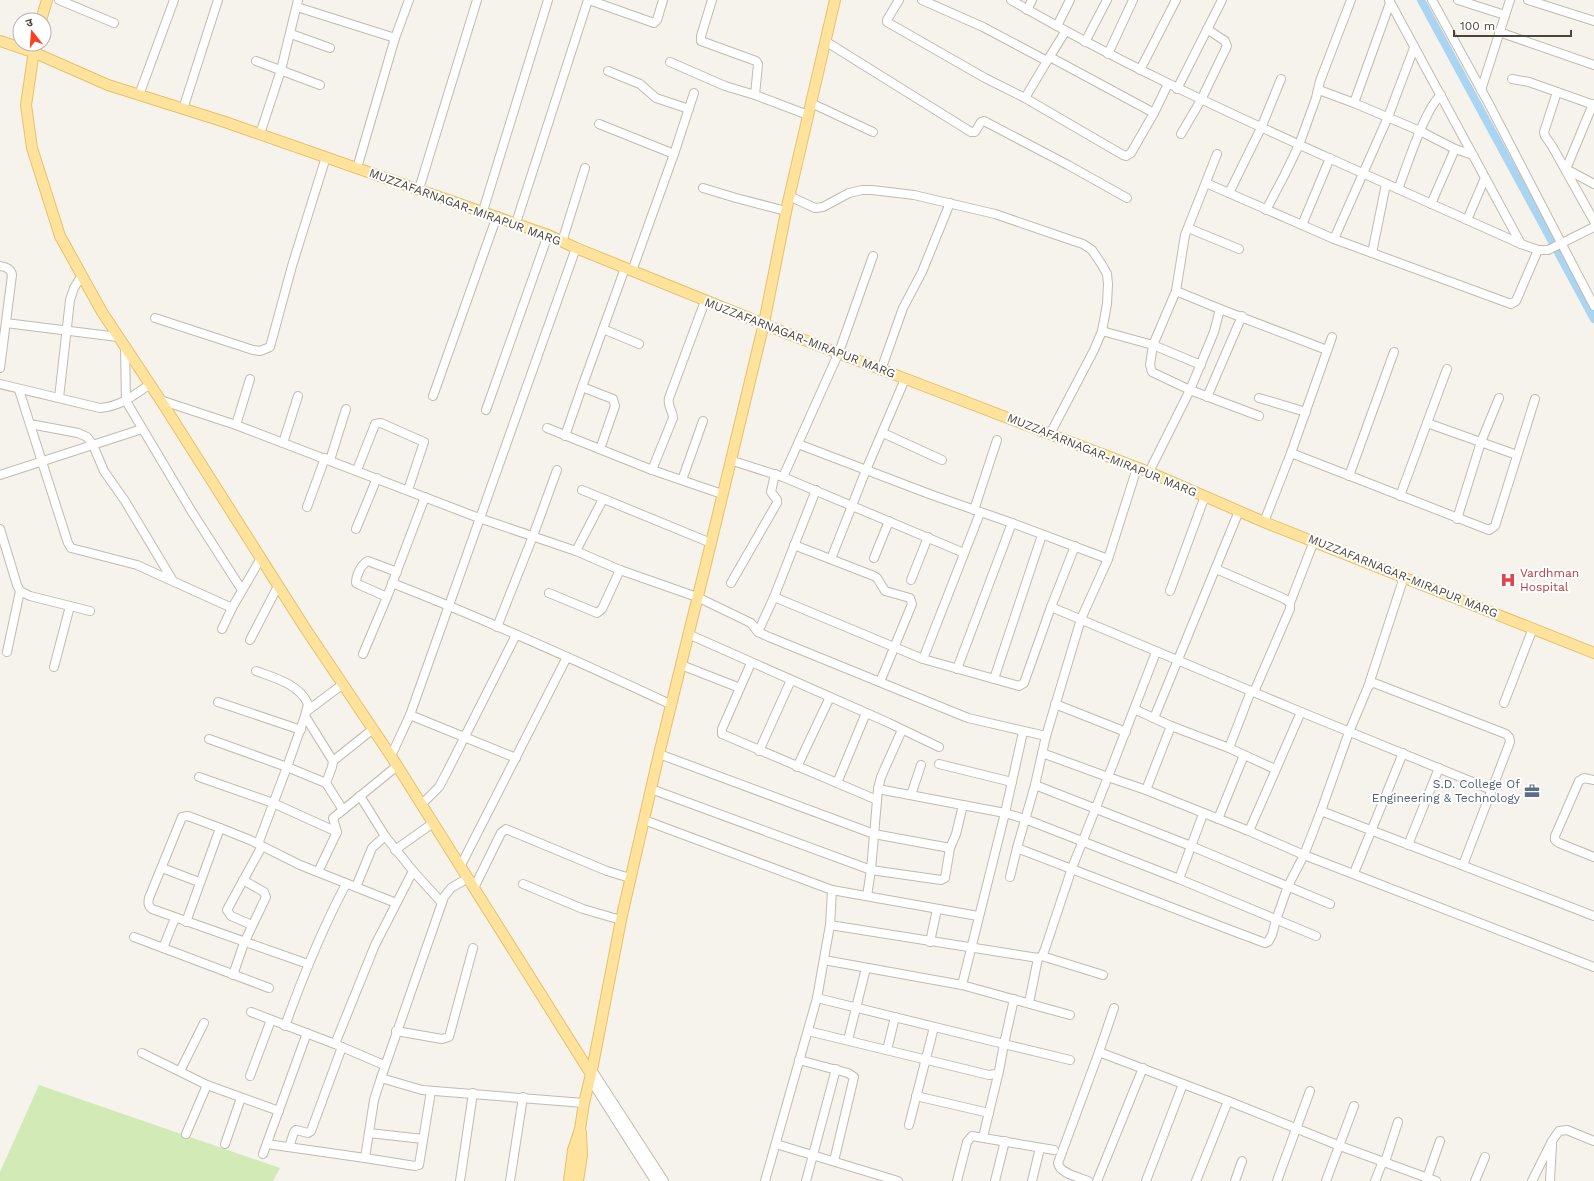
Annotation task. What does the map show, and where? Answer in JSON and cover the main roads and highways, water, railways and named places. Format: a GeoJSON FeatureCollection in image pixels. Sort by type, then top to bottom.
{"type":"FeatureCollection","features":[{"type":"Feature","properties":{"kind":"main road"},"geometry":{"type":"LineString","coordinates":[[43,12],[47,0]]}},
{"type":"Feature","properties":{"kind":"main road"},"geometry":{"type":"LineString","coordinates":[[569,1181],[573,1150],[580,1129],[620,920],[764,323],[789,196],[835,0]]}},
{"type":"Feature","properties":{"kind":"main road","name":"MUZZAFARNAGAR-MIRAPUR MARG"},"geometry":{"type":"LineString","coordinates":[[0,41],[12,43]]}},
{"type":"Feature","properties":{"kind":"main road"},"geometry":{"type":"LineString","coordinates":[[33,52],[26,105],[32,148],[60,236],[102,312],[150,384],[278,586],[422,804],[591,1075]]}},
{"type":"Feature","properties":{"kind":"main road","name":"MUZZAFARNAGAR-MIRAPUR MARG"},"geometry":{"type":"LineString","coordinates":[[42,52],[108,85],[260,134],[548,235],[576,248],[764,323],[786,334],[839,352],[881,370],[1150,472],[1264,522],[1594,653]]}},
{"type":"Feature","properties":{"kind":"main road"},"geometry":{"type":"LineString","coordinates":[[578,1181],[582,1155],[580,1129]]}},
{"type":"Feature","properties":{"kind":"waterway"},"geometry":{"type":"LineString","coordinates":[[1421,0],[1594,319]]}},
{"type":"Feature","properties":{"kind":"place","name":"Vardhman Hospital"},"geometry":{"type":"Point","coordinates":[1508,580]}},
{"type":"Feature","properties":{"kind":"place","name":"S.D. College Of Engineering & Technology"},"geometry":{"type":"Point","coordinates":[1532,791]}}]}
